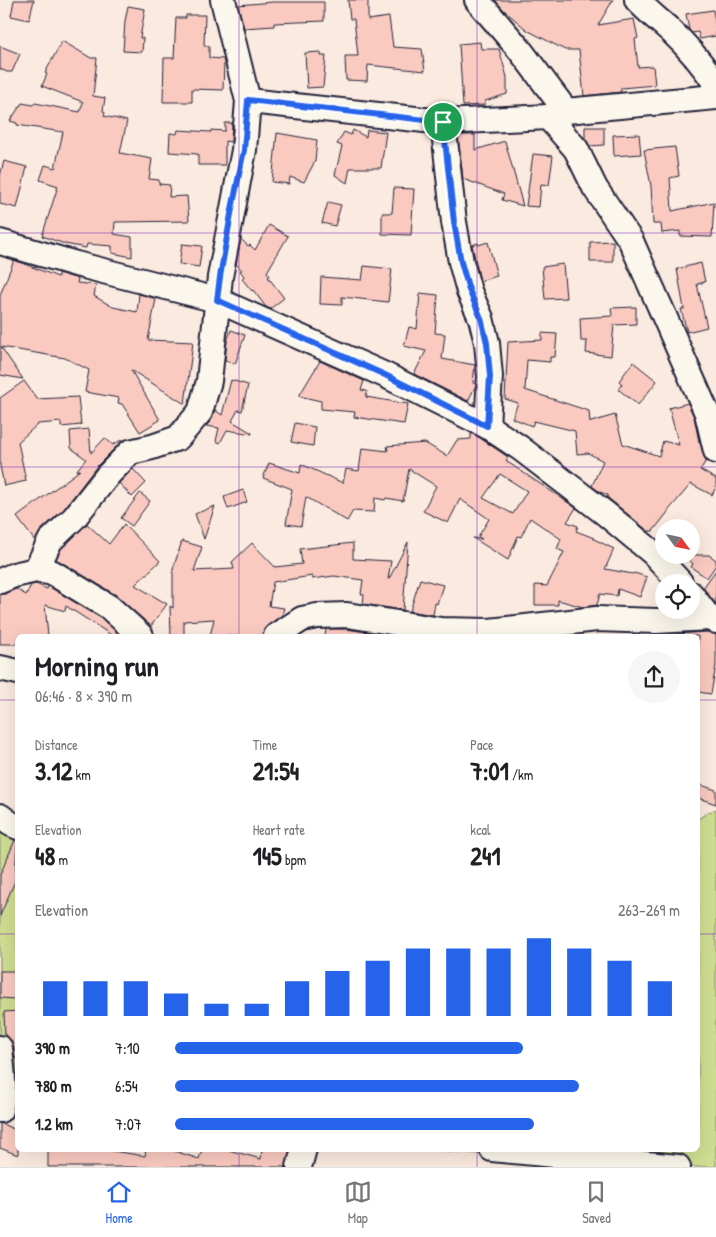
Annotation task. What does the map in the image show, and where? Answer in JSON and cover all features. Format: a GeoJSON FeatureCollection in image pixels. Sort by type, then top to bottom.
{"type":"FeatureCollection","features":[{"type":"Feature","properties":{"kind":"street"},"geometry":{"type":"LineString","coordinates":[[36,570],[50,541],[74,518],[108,475],[130,452],[178,438],[200,412],[209,381],[220,277],[244,150],[248,100],[223,0]]}},
{"type":"Feature","properties":{"kind":"street"},"geometry":{"type":"LineString","coordinates":[[477,0],[520,50],[557,114],[595,188],[630,241],[707,413],[716,451]]}},
{"type":"Feature","properties":{"kind":"street"},"geometry":{"type":"LineString","coordinates":[[637,0],[673,33],[704,66],[716,84]]}},
{"type":"Feature","properties":{"kind":"street"},"geometry":{"type":"LineString","coordinates":[[248,100],[443,122],[557,114],[716,97]]}},
{"type":"Feature","properties":{"kind":"street"},"geometry":{"type":"LineString","coordinates":[[443,122],[454,222],[461,262],[469,290],[481,318],[487,343],[490,376],[487,426]]}},
{"type":"Feature","properties":{"kind":"street"},"geometry":{"type":"LineString","coordinates":[[0,242],[76,264],[217,300],[385,375],[487,426],[520,448],[606,514],[653,553],[673,574]]}},
{"type":"Feature","properties":{"kind":"street"},"geometry":{"type":"LineString","coordinates":[[0,581],[14,575],[36,570],[53,573],[109,608],[139,634]]}},
{"type":"Feature","properties":{"kind":"street"},"geometry":{"type":"LineString","coordinates":[[700,604],[713,619]]}},
{"type":"Feature","properties":{"kind":"street"},"geometry":{"type":"LineString","coordinates":[[279,634],[302,619],[317,616],[347,615],[441,630],[489,631],[597,619],[656,621],[713,619]]}},
{"type":"Feature","properties":{"kind":"street"},"geometry":{"type":"LineString","coordinates":[[0,668],[15,671]]}},
{"type":"Feature","properties":{"kind":"street"},"geometry":{"type":"LineString","coordinates":[[0,816],[15,826]]}},
{"type":"Feature","properties":{"kind":"street"},"geometry":{"type":"LineString","coordinates":[[0,1048],[5,1105]]}},
{"type":"Feature","properties":{"kind":"street"},"geometry":{"type":"LineString","coordinates":[[298,1167],[303,1152]]}},
{"type":"Feature","properties":{"kind":"street"},"geometry":{"type":"LineString","coordinates":[[510,1152],[572,1162],[678,1167]]}},
{"type":"Feature","properties":{"kind":"green space"},"geometry":{"type":"Polygon","coordinates":[[[716,809],[716,1167],[579,1167],[578,1163],[458,1152],[700,1152],[700,818],[716,809]]]}},
{"type":"Feature","properties":{"kind":"green space"},"geometry":{"type":"Polygon","coordinates":[[[0,821],[15,823],[15,1098],[0,1096],[0,821]]]}},
{"type":"Feature","properties":{"kind":"building"},"geometry":{"type":"Polygon","coordinates":[[[14,0],[34,0],[29,20],[11,16],[14,0]]]}},
{"type":"Feature","properties":{"kind":"building"},"geometry":{"type":"Polygon","coordinates":[[[348,0],[368,0],[368,20],[389,17],[393,47],[422,49],[425,71],[368,65],[367,81],[346,80],[345,56],[358,56],[354,19],[350,19],[348,0]]]}},
{"type":"Feature","properties":{"kind":"building"},"geometry":{"type":"Polygon","coordinates":[[[495,0],[613,0],[598,25],[634,19],[638,38],[635,39],[638,67],[653,66],[655,85],[621,88],[621,92],[584,96],[579,50],[565,50],[527,30],[495,0]]]}},
{"type":"Feature","properties":{"kind":"building"},"geometry":{"type":"Polygon","coordinates":[[[273,2],[324,2],[324,21],[274,23],[274,26],[244,28],[238,5],[273,2]]]}},
{"type":"Feature","properties":{"kind":"building"},"geometry":{"type":"Polygon","coordinates":[[[128,6],[145,9],[140,38],[143,38],[142,52],[123,51],[128,6]]]}},
{"type":"Feature","properties":{"kind":"building"},"geometry":{"type":"Polygon","coordinates":[[[713,10],[716,36],[700,39],[698,32],[692,33],[689,30],[686,14],[713,10]]]}},
{"type":"Feature","properties":{"kind":"building"},"geometry":{"type":"Polygon","coordinates":[[[186,15],[205,15],[204,46],[209,46],[209,58],[223,59],[223,90],[192,89],[192,102],[163,102],[164,58],[174,58],[176,18],[186,18],[186,15]]]}},
{"type":"Feature","properties":{"kind":"building"},"geometry":{"type":"Polygon","coordinates":[[[62,41],[91,58],[97,58],[93,96],[105,98],[104,116],[127,121],[120,153],[152,159],[149,179],[159,180],[159,184],[170,185],[169,197],[187,196],[189,221],[115,222],[114,234],[132,237],[132,257],[112,253],[112,246],[87,244],[86,248],[65,244],[42,236],[58,186],[40,180],[45,165],[55,168],[63,132],[17,125],[17,123],[10,121],[22,103],[33,105],[35,103],[80,112],[83,102],[42,86],[47,74],[45,73],[62,41]]]}},
{"type":"Feature","properties":{"kind":"building"},"geometry":{"type":"Polygon","coordinates":[[[480,42],[481,49],[499,49],[507,77],[507,94],[485,101],[485,105],[463,106],[459,44],[480,42]]]}},
{"type":"Feature","properties":{"kind":"building"},"geometry":{"type":"Polygon","coordinates":[[[0,46],[20,54],[12,72],[0,69],[0,46]]]}},
{"type":"Feature","properties":{"kind":"building"},"geometry":{"type":"Polygon","coordinates":[[[321,52],[321,56],[326,56],[323,87],[307,88],[305,53],[321,52]]]}},
{"type":"Feature","properties":{"kind":"building"},"geometry":{"type":"Polygon","coordinates":[[[225,123],[232,123],[231,142],[225,141],[225,165],[198,165],[198,154],[169,152],[170,133],[177,134],[178,130],[225,131],[225,123]]]}},
{"type":"Feature","properties":{"kind":"building"},"geometry":{"type":"Polygon","coordinates":[[[585,127],[604,127],[604,145],[590,146],[585,138],[585,127]]]}},
{"type":"Feature","properties":{"kind":"building"},"geometry":{"type":"Polygon","coordinates":[[[353,130],[366,137],[367,130],[386,132],[381,168],[350,168],[347,183],[335,175],[342,146],[337,144],[344,132],[351,135],[353,130]]]}},
{"type":"Feature","properties":{"kind":"building"},"geometry":{"type":"Polygon","coordinates":[[[277,133],[317,140],[315,161],[304,182],[290,177],[289,184],[272,182],[277,133]]]}},
{"type":"Feature","properties":{"kind":"building"},"geometry":{"type":"Polygon","coordinates":[[[639,134],[641,154],[614,156],[613,135],[639,134]]]}},
{"type":"Feature","properties":{"kind":"building"},"geometry":{"type":"Polygon","coordinates":[[[458,135],[475,135],[475,150],[505,141],[523,206],[502,200],[504,194],[463,179],[458,135]]]}},
{"type":"Feature","properties":{"kind":"building"},"geometry":{"type":"Polygon","coordinates":[[[675,147],[679,176],[670,178],[672,211],[714,202],[712,237],[680,236],[680,231],[662,233],[661,224],[653,224],[651,186],[644,150],[675,147]]]}},
{"type":"Feature","properties":{"kind":"building"},"geometry":{"type":"Polygon","coordinates":[[[533,154],[553,156],[549,185],[541,184],[539,207],[526,206],[533,154]]]}},
{"type":"Feature","properties":{"kind":"building"},"geometry":{"type":"Polygon","coordinates":[[[4,161],[27,167],[17,208],[0,204],[0,176],[4,161]]]}},
{"type":"Feature","properties":{"kind":"building"},"geometry":{"type":"Polygon","coordinates":[[[394,188],[414,189],[411,235],[382,234],[382,213],[392,213],[394,188]]]}},
{"type":"Feature","properties":{"kind":"building"},"geometry":{"type":"Polygon","coordinates":[[[328,202],[341,205],[335,226],[322,223],[328,202]]]}},
{"type":"Feature","properties":{"kind":"building"},"geometry":{"type":"Polygon","coordinates":[[[269,225],[288,236],[267,272],[270,276],[268,277],[284,298],[270,309],[266,307],[242,279],[244,276],[240,271],[242,270],[236,264],[241,239],[255,250],[269,225]]]}},
{"type":"Feature","properties":{"kind":"building"},"geometry":{"type":"Polygon","coordinates":[[[613,241],[613,262],[590,262],[590,242],[613,241]]]}},
{"type":"Feature","properties":{"kind":"building"},"geometry":{"type":"Polygon","coordinates":[[[488,242],[497,276],[480,281],[472,245],[488,242]]]}},
{"type":"Feature","properties":{"kind":"building"},"geometry":{"type":"Polygon","coordinates":[[[182,244],[202,246],[199,267],[179,264],[182,244]]]}},
{"type":"Feature","properties":{"kind":"building"},"geometry":{"type":"Polygon","coordinates":[[[14,260],[58,277],[58,273],[78,279],[77,283],[96,285],[94,296],[113,307],[137,312],[139,294],[156,299],[148,340],[193,342],[185,404],[131,370],[160,420],[140,432],[122,404],[118,403],[119,398],[85,392],[89,370],[65,358],[1,347],[23,379],[0,375],[0,295],[14,260]]]}},
{"type":"Feature","properties":{"kind":"building"},"geometry":{"type":"Polygon","coordinates":[[[701,263],[705,282],[697,284],[707,327],[687,332],[681,309],[684,309],[677,269],[701,263]]]}},
{"type":"Feature","properties":{"kind":"building"},"geometry":{"type":"Polygon","coordinates":[[[563,264],[566,298],[545,299],[542,267],[563,264]]]}},
{"type":"Feature","properties":{"kind":"building"},"geometry":{"type":"Polygon","coordinates":[[[364,266],[392,269],[388,302],[342,297],[342,305],[320,304],[321,277],[362,280],[364,266]]]}},
{"type":"Feature","properties":{"kind":"building"},"geometry":{"type":"Polygon","coordinates":[[[420,293],[438,295],[435,333],[445,334],[442,359],[475,365],[473,383],[476,385],[468,401],[414,374],[426,351],[404,346],[409,327],[417,329],[420,293]]]}},
{"type":"Feature","properties":{"kind":"building"},"geometry":{"type":"Polygon","coordinates":[[[636,307],[636,324],[614,325],[611,356],[586,353],[587,341],[581,341],[580,318],[612,316],[611,308],[636,307]]]}},
{"type":"Feature","properties":{"kind":"building"},"geometry":{"type":"Polygon","coordinates":[[[231,330],[245,335],[235,364],[225,360],[227,341],[231,330]]]}},
{"type":"Feature","properties":{"kind":"building"},"geometry":{"type":"Polygon","coordinates":[[[542,333],[557,334],[555,357],[550,357],[550,362],[527,360],[525,390],[589,411],[590,423],[615,415],[623,444],[659,456],[663,441],[679,445],[669,408],[688,403],[694,417],[699,442],[706,461],[700,470],[716,479],[716,487],[712,495],[691,484],[662,519],[655,519],[655,528],[653,531],[648,531],[607,497],[608,495],[592,486],[603,461],[588,453],[577,454],[575,431],[534,421],[532,426],[512,418],[518,403],[505,399],[508,342],[542,340],[542,333]]]}},
{"type":"Feature","properties":{"kind":"building"},"geometry":{"type":"Polygon","coordinates":[[[320,361],[364,381],[361,390],[367,391],[366,397],[408,404],[404,424],[354,417],[355,412],[321,409],[321,401],[299,396],[320,361]]]}},
{"type":"Feature","properties":{"kind":"building"},"geometry":{"type":"Polygon","coordinates":[[[633,362],[657,381],[638,405],[618,389],[622,384],[619,381],[633,362]]]}},
{"type":"Feature","properties":{"kind":"building"},"geometry":{"type":"Polygon","coordinates":[[[231,380],[248,385],[242,411],[238,410],[232,421],[252,434],[227,430],[220,443],[216,441],[219,428],[206,426],[211,421],[215,410],[222,415],[231,380]]]}},
{"type":"Feature","properties":{"kind":"building"},"geometry":{"type":"Polygon","coordinates":[[[24,381],[37,399],[78,397],[81,425],[61,427],[61,422],[38,424],[18,442],[26,481],[4,486],[0,466],[0,398],[24,381]]]}},
{"type":"Feature","properties":{"kind":"building"},"geometry":{"type":"Polygon","coordinates":[[[295,423],[315,427],[313,446],[291,442],[295,423]]]}},
{"type":"Feature","properties":{"kind":"building"},"geometry":{"type":"Polygon","coordinates":[[[89,429],[91,453],[105,438],[113,445],[122,441],[97,466],[64,509],[40,531],[35,541],[17,517],[80,470],[76,471],[86,459],[71,448],[70,431],[89,429]]]}},
{"type":"Feature","properties":{"kind":"building"},"geometry":{"type":"Polygon","coordinates":[[[471,433],[508,457],[506,461],[576,508],[567,522],[578,526],[576,531],[614,549],[605,569],[647,577],[640,597],[618,589],[617,596],[600,594],[597,605],[583,607],[558,600],[558,605],[535,605],[535,585],[547,586],[564,552],[557,549],[561,539],[530,518],[521,537],[518,536],[508,560],[473,538],[482,539],[478,537],[489,519],[460,499],[448,523],[423,511],[436,486],[409,469],[403,501],[375,498],[374,512],[353,511],[347,521],[306,497],[301,526],[286,524],[292,489],[263,478],[269,463],[300,473],[301,464],[343,483],[346,469],[359,471],[362,448],[388,451],[387,446],[425,443],[447,456],[457,440],[471,439],[471,433]],[[500,474],[483,498],[513,514],[527,491],[500,474]]]}},
{"type":"Feature","properties":{"kind":"building"},"geometry":{"type":"Polygon","coordinates":[[[133,469],[146,483],[132,497],[119,483],[133,469]]]}},
{"type":"Feature","properties":{"kind":"building"},"geometry":{"type":"Polygon","coordinates":[[[243,490],[247,502],[228,509],[224,497],[243,490]]]}},
{"type":"Feature","properties":{"kind":"building"},"geometry":{"type":"Polygon","coordinates":[[[140,493],[150,501],[132,526],[121,518],[140,493]]]}},
{"type":"Feature","properties":{"kind":"building"},"geometry":{"type":"Polygon","coordinates":[[[215,506],[204,539],[195,514],[215,506]]]}},
{"type":"Feature","properties":{"kind":"building"},"geometry":{"type":"Polygon","coordinates":[[[87,524],[109,544],[124,524],[160,561],[135,585],[167,604],[151,626],[116,595],[56,559],[61,549],[87,524]]]}},
{"type":"Feature","properties":{"kind":"building"},"geometry":{"type":"Polygon","coordinates":[[[182,541],[202,547],[194,571],[234,569],[232,562],[252,543],[275,567],[302,564],[300,549],[353,543],[353,559],[391,561],[389,579],[408,542],[403,610],[363,604],[364,595],[361,594],[363,580],[334,576],[312,579],[312,576],[273,582],[269,606],[284,608],[282,615],[264,629],[263,634],[210,634],[214,619],[184,621],[184,634],[171,634],[170,606],[173,608],[173,569],[182,541]]]}},
{"type":"Feature","properties":{"kind":"building"},"geometry":{"type":"Polygon","coordinates":[[[700,555],[709,555],[716,560],[716,565],[707,578],[691,567],[693,564],[700,564],[700,555]]]}},
{"type":"Feature","properties":{"kind":"building"},"geometry":{"type":"Polygon","coordinates":[[[716,570],[716,604],[703,588],[716,570]]]}},
{"type":"Feature","properties":{"kind":"building"},"geometry":{"type":"Polygon","coordinates":[[[420,579],[443,585],[437,604],[435,603],[433,615],[410,611],[420,579]]]}},
{"type":"Feature","properties":{"kind":"building"},"geometry":{"type":"Polygon","coordinates":[[[36,584],[47,589],[48,586],[101,618],[119,634],[110,634],[66,606],[65,611],[45,605],[48,634],[15,634],[15,644],[0,644],[0,594],[16,589],[26,595],[31,585],[36,584]]]}},
{"type":"Feature","properties":{"kind":"building"},"geometry":{"type":"Polygon","coordinates":[[[326,629],[346,629],[380,634],[325,634],[326,629]]]}},
{"type":"Feature","properties":{"kind":"building"},"geometry":{"type":"Polygon","coordinates":[[[707,632],[716,634],[716,665],[711,694],[700,692],[700,634],[677,634],[707,632]]]}},
{"type":"Feature","properties":{"kind":"building"},"geometry":{"type":"Polygon","coordinates":[[[700,785],[716,790],[716,804],[700,799],[700,785]]]}},
{"type":"Feature","properties":{"kind":"building"},"geometry":{"type":"Polygon","coordinates":[[[15,840],[15,881],[0,916],[0,875],[15,840]]]}},
{"type":"Feature","properties":{"kind":"building"},"geometry":{"type":"Polygon","coordinates":[[[0,971],[15,971],[15,999],[0,998],[0,971]]]}},
{"type":"Feature","properties":{"kind":"building"},"geometry":{"type":"Polygon","coordinates":[[[15,1011],[15,1058],[11,1040],[5,1035],[4,1012],[15,1011]]]}},
{"type":"Feature","properties":{"kind":"building"},"geometry":{"type":"Polygon","coordinates":[[[0,1123],[15,1130],[15,1152],[18,1152],[18,1155],[0,1148],[0,1123]]]}},
{"type":"Feature","properties":{"kind":"building"},"geometry":{"type":"Polygon","coordinates":[[[48,1152],[119,1152],[145,1156],[146,1152],[177,1152],[199,1159],[201,1152],[236,1152],[261,1159],[262,1152],[289,1152],[286,1167],[48,1167],[48,1152]]]}},
{"type":"Feature","properties":{"kind":"route"},"geometry":{"type":"LineString","coordinates":[[248,100],[443,122],[454,222],[461,262],[469,290],[481,318],[487,343],[490,376],[487,426],[385,375],[217,300],[244,150],[248,100]]}}]}
